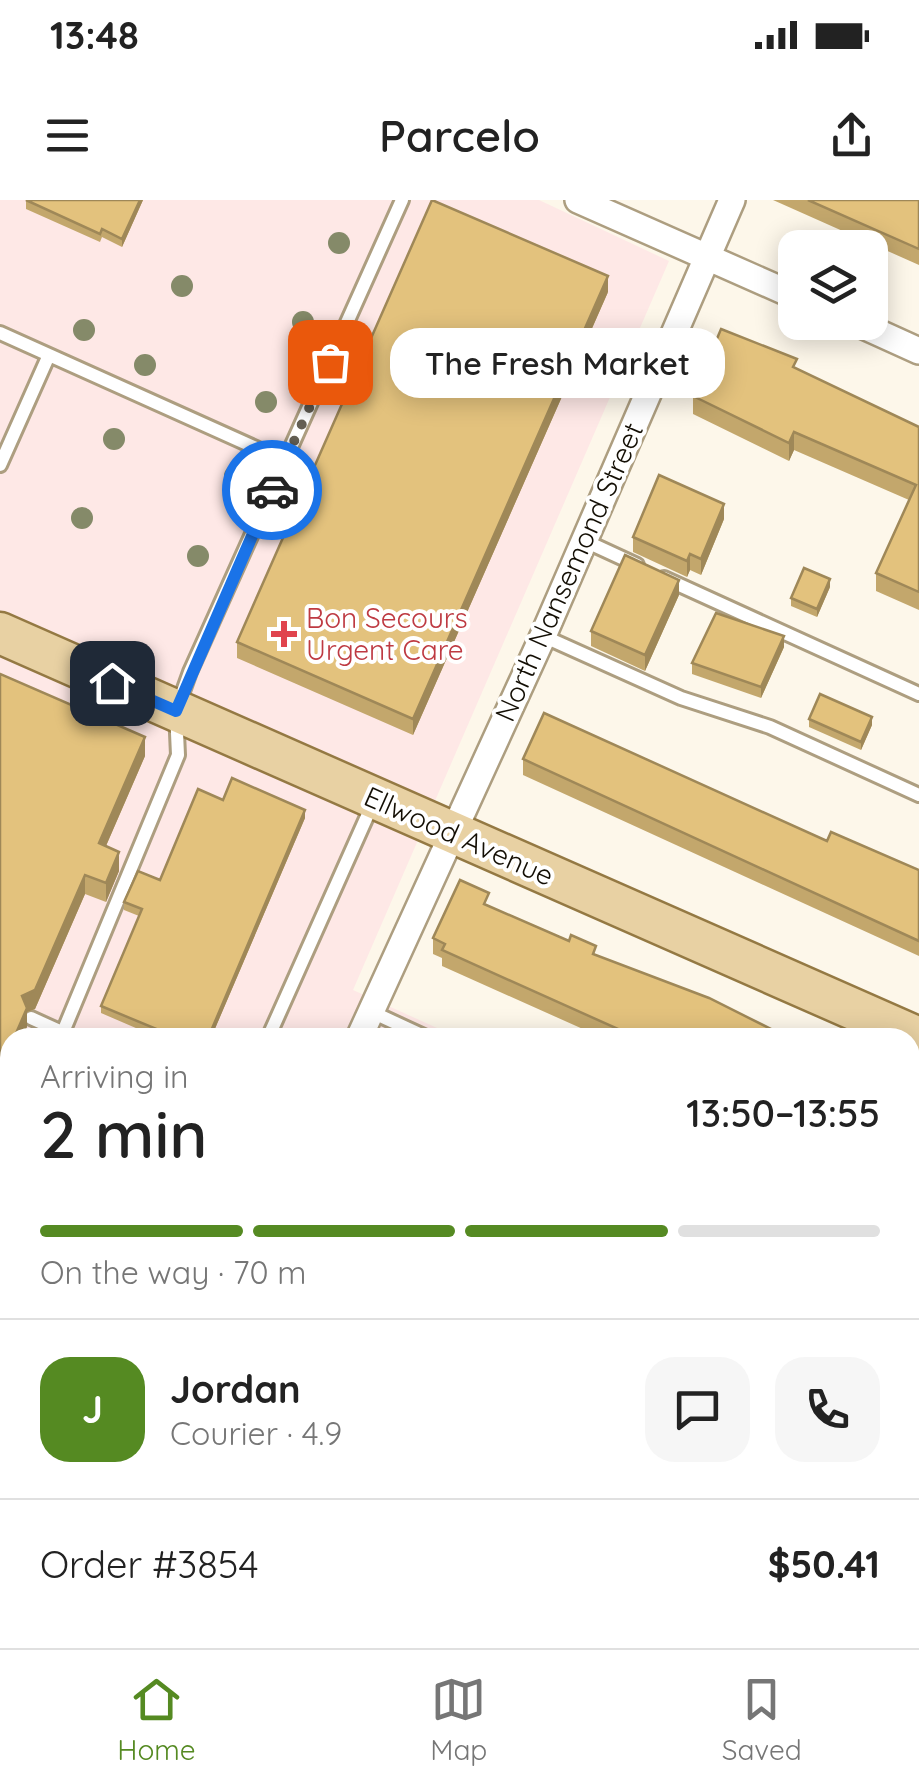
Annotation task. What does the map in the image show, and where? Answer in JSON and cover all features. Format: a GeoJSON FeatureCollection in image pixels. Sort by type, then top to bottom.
{"type":"FeatureCollection","features":[{"type":"Feature","properties":{"kind":"main road","name":"Ellwood Avenue"},"geometry":{"type":"LineString","coordinates":[[0,633],[896,1028]]}},
{"type":"Feature","properties":{"kind":"street"},"geometry":{"type":"LineString","coordinates":[[578,200],[778,288]]}},
{"type":"Feature","properties":{"kind":"street","name":"North Nansemond Street"},"geometry":{"type":"LineString","coordinates":[[364,1028],[544,636],[732,200]]}},
{"type":"Feature","properties":{"kind":"street"},"geometry":{"type":"LineString","coordinates":[[888,336],[919,350]]}},
{"type":"Feature","properties":{"kind":"lane"},"geometry":{"type":"LineString","coordinates":[[72,1028],[178,755],[176,711],[402,200]]}},
{"type":"Feature","properties":{"kind":"lane"},"geometry":{"type":"LineString","coordinates":[[0,333],[285,461]]}},
{"type":"Feature","properties":{"kind":"lane"},"geometry":{"type":"LineString","coordinates":[[0,465],[49,355]]}},
{"type":"Feature","properties":{"kind":"lane"},"geometry":{"type":"LineString","coordinates":[[585,541],[919,694]]}},
{"type":"Feature","properties":{"kind":"lane"},"geometry":{"type":"LineString","coordinates":[[544,636],[681,698],[770,727],[919,795]]}},
{"type":"Feature","properties":{"kind":"lane"},"geometry":{"type":"LineString","coordinates":[[272,1028],[374,800]]}},
{"type":"Feature","properties":{"kind":"lane"},"geometry":{"type":"LineString","coordinates":[[372,1012],[406,1028]]}},
{"type":"Feature","properties":{"kind":"lane"},"geometry":{"type":"LineString","coordinates":[[30,1018],[53,1028]]}},
{"type":"Feature","properties":{"kind":"shaded area"},"geometry":{"type":"Polygon","coordinates":[[[0,200],[539,200],[669,261],[353,990],[437,1028],[0,1028],[0,200]]]}},
{"type":"Feature","properties":{"kind":"building"},"geometry":{"type":"Polygon","coordinates":[[[26,200],[140,200],[122,239],[102,229],[100,234],[26,200]]]}},
{"type":"Feature","properties":{"kind":"building"},"geometry":{"type":"Polygon","coordinates":[[[432,200],[608,276],[413,719],[237,642],[432,200]]]}},
{"type":"Feature","properties":{"kind":"building"},"geometry":{"type":"Polygon","coordinates":[[[808,200],[919,200],[919,249],[888,235],[888,230],[876,230],[808,200]]]}},
{"type":"Feature","properties":{"kind":"building"},"geometry":{"type":"Polygon","coordinates":[[[721,329],[797,359],[793,367],[919,427],[919,592],[876,573],[916,485],[794,432],[789,443],[693,396],[721,329]]]}},
{"type":"Feature","properties":{"kind":"building"},"geometry":{"type":"Polygon","coordinates":[[[659,475],[724,504],[701,559],[690,554],[687,561],[633,537],[659,475]]]}},
{"type":"Feature","properties":{"kind":"building"},"geometry":{"type":"Polygon","coordinates":[[[625,555],[679,580],[645,655],[591,631],[625,555]]]}},
{"type":"Feature","properties":{"kind":"building"},"geometry":{"type":"Polygon","coordinates":[[[804,568],[830,579],[817,609],[791,598],[804,568]]]}},
{"type":"Feature","properties":{"kind":"building"},"geometry":{"type":"Polygon","coordinates":[[[716,613],[784,636],[761,687],[692,663],[716,613]]]}},
{"type":"Feature","properties":{"kind":"building"},"geometry":{"type":"Polygon","coordinates":[[[0,674],[145,737],[99,843],[119,852],[106,883],[85,875],[35,990],[22,996],[27,1008],[18,1028],[0,1028],[0,674]]]}},
{"type":"Feature","properties":{"kind":"building"},"geometry":{"type":"Polygon","coordinates":[[[820,694],[872,717],[861,742],[809,719],[820,694]]]}},
{"type":"Feature","properties":{"kind":"building"},"geometry":{"type":"Polygon","coordinates":[[[544,713],[827,841],[831,832],[919,870],[919,941],[523,759],[544,713]]]}},
{"type":"Feature","properties":{"kind":"building"},"geometry":{"type":"Polygon","coordinates":[[[232,778],[305,810],[212,1028],[154,1028],[101,1006],[142,909],[124,902],[138,871],[160,880],[198,789],[223,800],[232,778]]]}},
{"type":"Feature","properties":{"kind":"building"},"geometry":{"type":"Polygon","coordinates":[[[460,880],[489,893],[484,904],[569,941],[571,935],[596,946],[593,954],[709,998],[769,1028],[616,1028],[442,950],[445,944],[433,938],[460,880]]]}},
{"type":"Feature","properties":{"kind":"way so far"},"geometry":{"type":"LineString","coordinates":[[272,490],[330,362]]}},
{"type":"Feature","properties":{"kind":"place","name":"The Fresh Market"},"geometry":{"type":"Point","coordinates":[330,362]}},
{"type":"Feature","properties":{"kind":"place","name":"Bon Secours Urgent Care"},"geometry":{"type":"Point","coordinates":[284,634]}},
{"type":"Feature","properties":{"kind":"route"},"geometry":{"type":"LineString","coordinates":[[112,683],[176,711],[272,490]]}}]}
